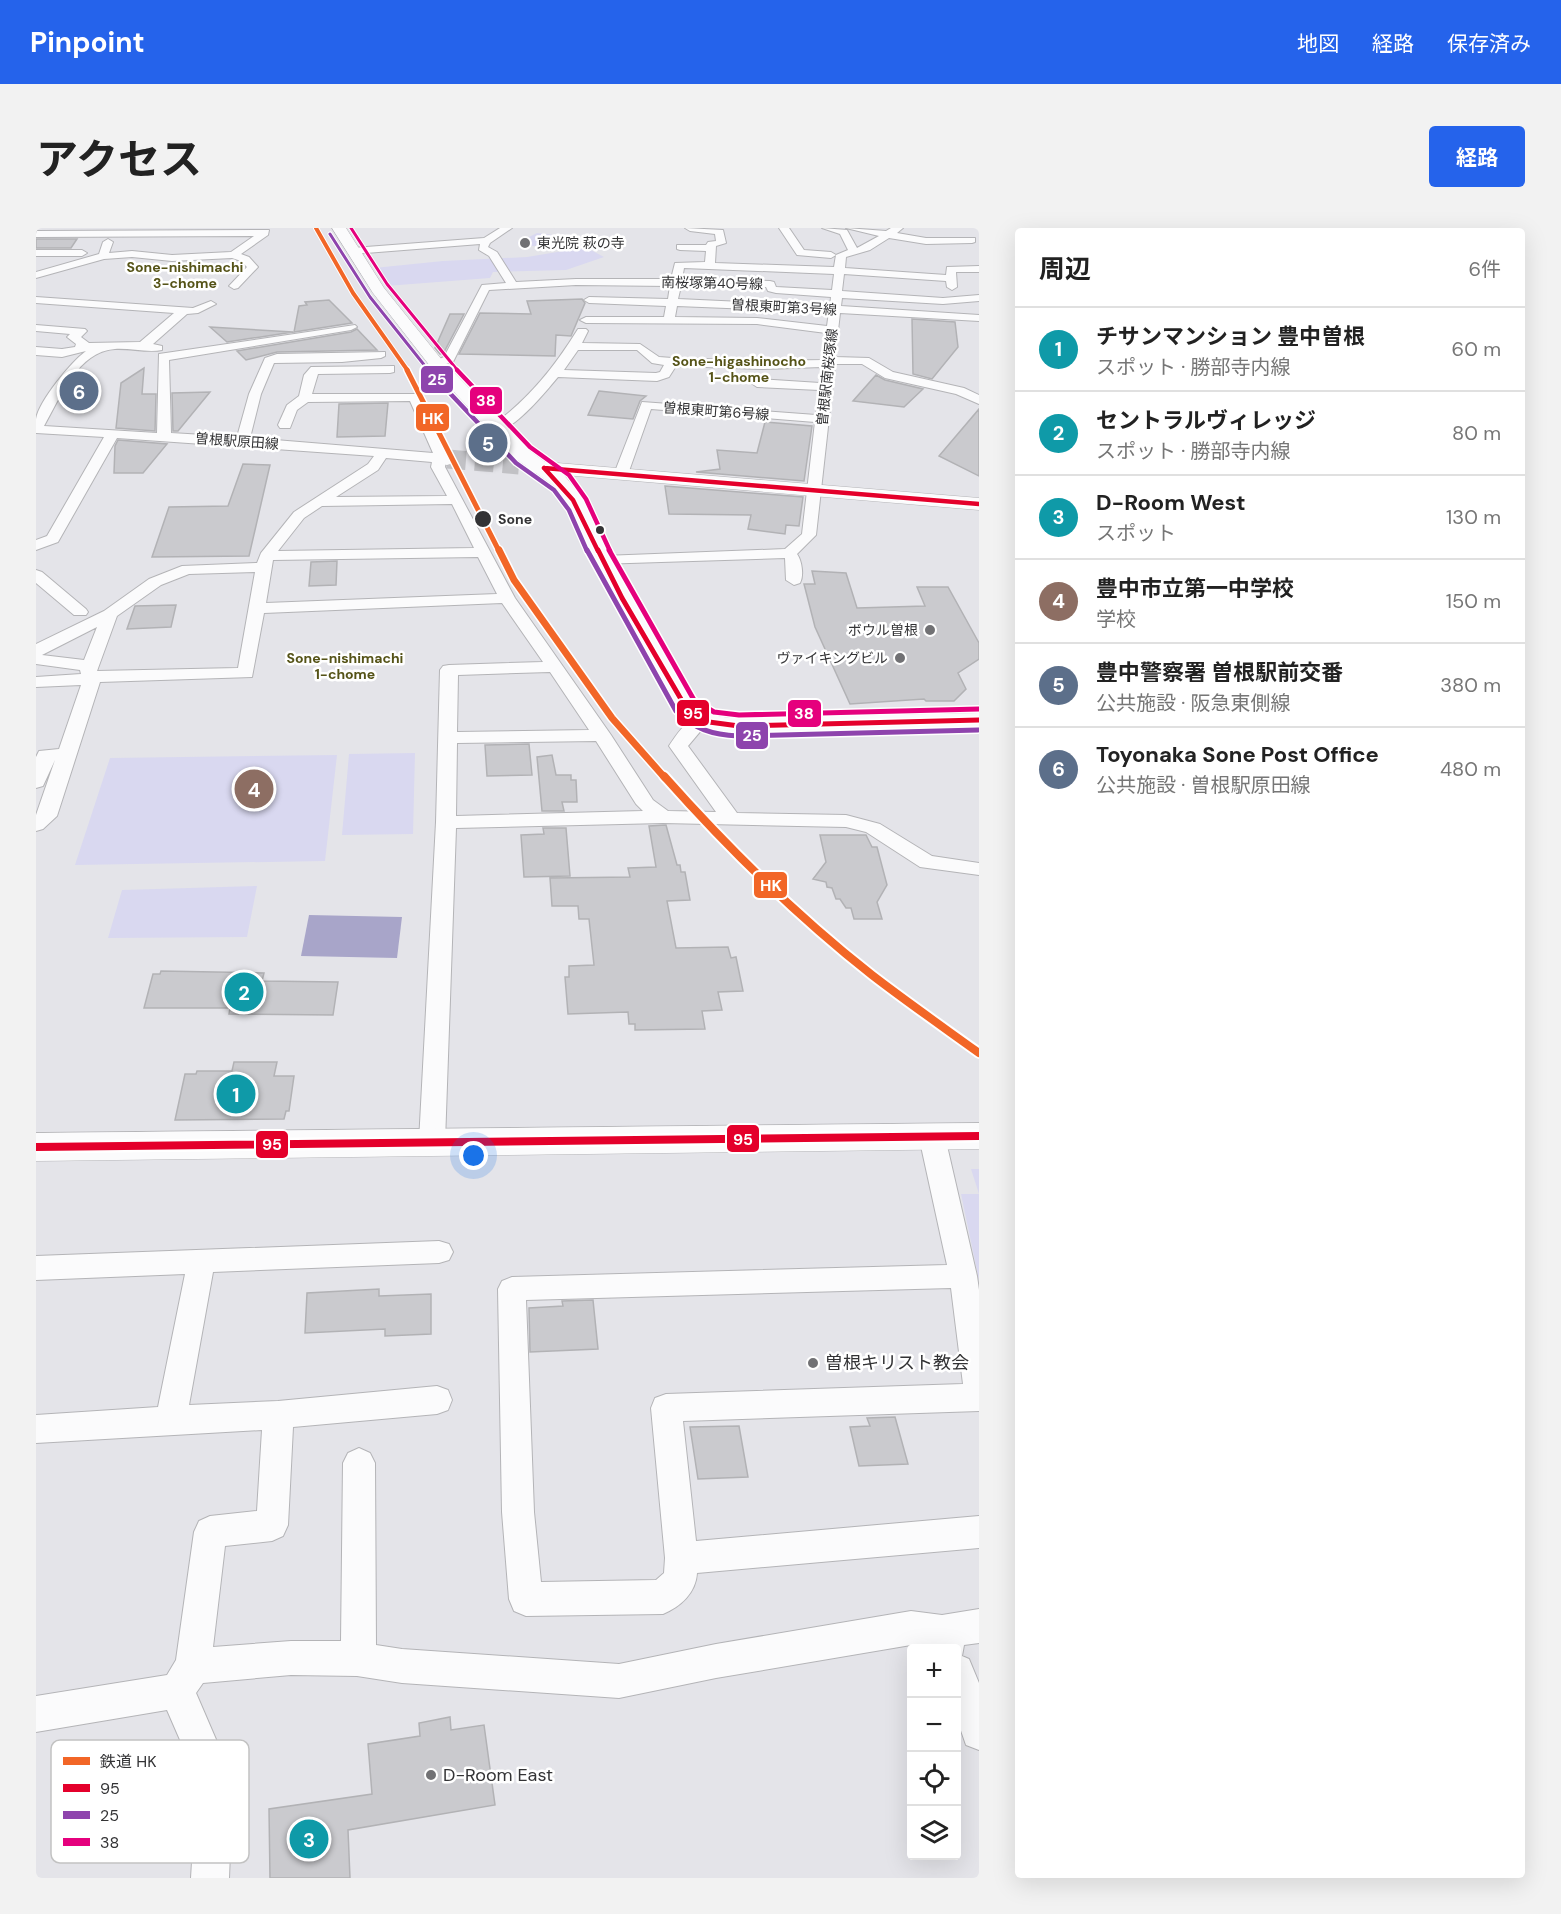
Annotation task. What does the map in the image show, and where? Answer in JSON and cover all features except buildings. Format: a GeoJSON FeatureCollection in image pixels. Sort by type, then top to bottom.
{"type":"FeatureCollection","features":[{"type":"Feature","properties":{"kind":"street"},"geometry":{"type":"LineString","coordinates":[[339,228],[378,290],[436,363],[523,455],[561,482],[578,505],[603,561],[686,706],[700,721],[739,726],[979,720]]}},
{"type":"Feature","properties":{"kind":"street"},"geometry":{"type":"LineString","coordinates":[[353,251],[486,241],[507,228]]}},
{"type":"Feature","properties":{"kind":"street"},"geometry":{"type":"LineString","coordinates":[[691,228],[720,232],[721,243],[711,243],[710,265]]}},
{"type":"Feature","properties":{"kind":"street"},"geometry":{"type":"LineString","coordinates":[[784,228],[801,254],[842,255],[866,248],[898,228]]}},
{"type":"Feature","properties":{"kind":"street"},"geometry":{"type":"LineString","coordinates":[[962,228],[975,240]]}},
{"type":"Feature","properties":{"kind":"street"},"geometry":{"type":"LineString","coordinates":[[36,234],[268,230]]}},
{"type":"Feature","properties":{"kind":"street"},"geometry":{"type":"LineString","coordinates":[[233,255],[268,230]]}},
{"type":"Feature","properties":{"kind":"street"},"geometry":{"type":"LineString","coordinates":[[830,232],[840,230],[944,242],[975,240]]}},
{"type":"Feature","properties":{"kind":"street"},"geometry":{"type":"LineString","coordinates":[[36,275],[104,254],[108,246],[110,231]]}},
{"type":"Feature","properties":{"kind":"street"},"geometry":{"type":"LineString","coordinates":[[849,232],[855,252]]}},
{"type":"Feature","properties":{"kind":"street"},"geometry":{"type":"LineString","coordinates":[[486,241],[483,248],[496,258],[513,285]]}},
{"type":"Feature","properties":{"kind":"street"},"geometry":{"type":"LineString","coordinates":[[680,247],[711,248]]}},
{"type":"Feature","properties":{"kind":"street"},"geometry":{"type":"LineString","coordinates":[[36,253],[132,254],[172,258],[233,255],[245,259],[252,267],[234,286]]}},
{"type":"Feature","properties":{"kind":"street","name":"曽根駅南桜塚線"},"geometry":{"type":"LineString","coordinates":[[789,553],[809,535],[842,255]]}},
{"type":"Feature","properties":{"kind":"street"},"geometry":{"type":"LineString","coordinates":[[669,321],[679,265],[951,278]]}},
{"type":"Feature","properties":{"kind":"street"},"geometry":{"type":"LineString","coordinates":[[954,298],[951,269],[979,269]]}},
{"type":"Feature","properties":{"kind":"street","name":"南桜塚第40号線"},"geometry":{"type":"LineString","coordinates":[[436,363],[449,359],[486,287],[642,277],[677,282],[770,284],[772,289],[776,290],[943,301],[952,301],[954,298],[979,298]]}},
{"type":"Feature","properties":{"kind":"street"},"geometry":{"type":"LineString","coordinates":[[498,428],[510,420],[576,346],[586,320],[589,300],[587,282]]}},
{"type":"Feature","properties":{"kind":"street"},"geometry":{"type":"LineString","coordinates":[[36,300],[194,311],[211,304]]}},
{"type":"Feature","properties":{"kind":"street","name":"曽根東町第3号線"},"geometry":{"type":"LineString","coordinates":[[589,300],[673,302],[979,318]]}},
{"type":"Feature","properties":{"kind":"street"},"geometry":{"type":"LineString","coordinates":[[144,345],[184,310]]}},
{"type":"Feature","properties":{"kind":"street"},"geometry":{"type":"LineString","coordinates":[[586,320],[757,321],[832,330]]}},
{"type":"Feature","properties":{"kind":"street"},"geometry":{"type":"LineString","coordinates":[[163,357],[351,327]]}},
{"type":"Feature","properties":{"kind":"street"},"geometry":{"type":"LineString","coordinates":[[36,328],[81,331],[73,337],[83,343],[80,346],[144,345],[158,348],[163,357],[164,436]]}},
{"type":"Feature","properties":{"kind":"street"},"geometry":{"type":"LineString","coordinates":[[576,346],[640,347],[656,360],[672,362],[762,365],[865,361],[889,375],[960,391],[979,400]]}},
{"type":"Feature","properties":{"kind":"street"},"geometry":{"type":"LineString","coordinates":[[36,351],[62,353],[94,347]]}},
{"type":"Feature","properties":{"kind":"street"},"geometry":{"type":"LineString","coordinates":[[36,428],[64,381],[94,347]]}},
{"type":"Feature","properties":{"kind":"street"},"geometry":{"type":"LineString","coordinates":[[242,442],[255,394],[269,361],[277,358],[342,358],[381,354]]}},
{"type":"Feature","properties":{"kind":"street"},"geometry":{"type":"LineString","coordinates":[[554,373],[657,377],[665,374],[672,362]]}},
{"type":"Feature","properties":{"kind":"street"},"geometry":{"type":"LineString","coordinates":[[304,398],[310,375],[315,370],[390,369]]}},
{"type":"Feature","properties":{"kind":"street"},"geometry":{"type":"LineString","coordinates":[[758,383],[826,387]]}},
{"type":"Feature","properties":{"kind":"street"},"geometry":{"type":"LineString","coordinates":[[285,425],[291,408],[304,398],[414,397],[443,459],[438,467],[458,500],[507,598],[602,735],[646,804],[663,817]]}},
{"type":"Feature","properties":{"kind":"street","name":"曽根東町第6号線"},"geometry":{"type":"LineString","coordinates":[[621,474],[646,405],[822,419]]}},
{"type":"Feature","properties":{"kind":"street","name":"曽根駅原田線"},"geometry":{"type":"LineString","coordinates":[[36,428],[443,459]]}},
{"type":"Feature","properties":{"kind":"street"},"geometry":{"type":"LineString","coordinates":[[36,545],[53,539],[113,433]]}},
{"type":"Feature","properties":{"kind":"street"},"geometry":{"type":"LineString","coordinates":[[36,682],[92,674],[246,674],[265,562],[299,515],[373,467],[382,454]]}},
{"type":"Feature","properties":{"kind":"street"},"geometry":{"type":"LineString","coordinates":[[519,465],[979,504]]}},
{"type":"Feature","properties":{"kind":"street"},"geometry":{"type":"LineString","coordinates":[[317,502],[458,500]]}},
{"type":"Feature","properties":{"kind":"street"},"geometry":{"type":"LineString","coordinates":[[36,651],[110,614],[139,592],[171,574],[188,569],[265,562],[482,552]]}},
{"type":"Feature","properties":{"kind":"street"},"geometry":{"type":"LineString","coordinates":[[603,561],[789,553],[793,559],[794,580]]}},
{"type":"Feature","properties":{"kind":"street"},"geometry":{"type":"LineString","coordinates":[[36,575],[80,612]]}},
{"type":"Feature","properties":{"kind":"street"},"geometry":{"type":"LineString","coordinates":[[36,597],[55,591]]}},
{"type":"Feature","properties":{"kind":"street"},"geometry":{"type":"LineString","coordinates":[[258,608],[507,598]]}},
{"type":"Feature","properties":{"kind":"street"},"geometry":{"type":"LineString","coordinates":[[36,825],[47,816],[110,614]]}},
{"type":"Feature","properties":{"kind":"street"},"geometry":{"type":"LineString","coordinates":[[36,659],[92,674]]}},
{"type":"Feature","properties":{"kind":"street"},"geometry":{"type":"LineString","coordinates":[[432,1142],[446,822],[449,670],[555,667]]}},
{"type":"Feature","properties":{"kind":"street"},"geometry":{"type":"LineString","coordinates":[[700,721],[678,746],[730,817]]}},
{"type":"Feature","properties":{"kind":"street"},"geometry":{"type":"LineString","coordinates":[[449,738],[602,735]]}},
{"type":"Feature","properties":{"kind":"street"},"geometry":{"type":"LineString","coordinates":[[36,782],[46,755],[66,754]]}},
{"type":"Feature","properties":{"kind":"street"},"geometry":{"type":"LineString","coordinates":[[446,822],[663,817],[846,821],[873,828],[927,862],[979,869]]}},
{"type":"Feature","properties":{"kind":"street"},"geometry":{"type":"LineString","coordinates":[[36,1147],[979,1136]]}},
{"type":"Feature","properties":{"kind":"street"},"geometry":{"type":"LineString","coordinates":[[932,1137],[963,1276],[979,1389]]}},
{"type":"Feature","properties":{"kind":"street"},"geometry":{"type":"LineString","coordinates":[[36,1269],[439,1252]]}},
{"type":"Feature","properties":{"kind":"street"},"geometry":{"type":"LineString","coordinates":[[171,1420],[201,1263]]}},
{"type":"Feature","properties":{"kind":"street"},"geometry":{"type":"LineString","coordinates":[[963,1276],[512,1289],[518,1490],[526,1599],[663,1597],[680,1580],[681,1558],[666,1408],[979,1397]]}},
{"type":"Feature","properties":{"kind":"street"},"geometry":{"type":"LineString","coordinates":[[36,1429],[279,1415],[436,1400]]}},
{"type":"Feature","properties":{"kind":"street"},"geometry":{"type":"LineString","coordinates":[[203,1740],[185,1678],[210,1532],[272,1525],[279,1415]]}},
{"type":"Feature","properties":{"kind":"street"},"geometry":{"type":"LineString","coordinates":[[357,1659],[360,1627],[359,1463]]}},
{"type":"Feature","properties":{"kind":"street"},"geometry":{"type":"LineString","coordinates":[[681,1558],[979,1532]]}},
{"type":"Feature","properties":{"kind":"street"},"geometry":{"type":"LineString","coordinates":[[36,1714],[185,1678],[291,1658],[357,1659],[402,1666],[619,1681],[716,1661],[911,1628],[945,1640],[979,1626]]}},
{"type":"Feature","properties":{"kind":"street"},"geometry":{"type":"LineString","coordinates":[[961,1682],[979,1732]]}},
{"type":"Feature","properties":{"kind":"street"},"geometry":{"type":"LineString","coordinates":[[210,1878],[211,1863]]}},
{"type":"Feature","properties":{"kind":"shaded area"},"geometry":{"type":"Polygon","coordinates":[[[537,233],[553,235],[550,238],[577,240],[538,246],[517,243],[537,233]]]}},
{"type":"Feature","properties":{"kind":"shaded area"},"geometry":{"type":"Polygon","coordinates":[[[587,248],[604,257],[566,270],[493,272],[490,278],[386,286],[374,268],[443,261],[527,257],[587,248]]]}},
{"type":"Feature","properties":{"kind":"shaded area"},"geometry":{"type":"Polygon","coordinates":[[[415,753],[413,834],[342,835],[349,754],[415,753]]]}},
{"type":"Feature","properties":{"kind":"shaded area"},"geometry":{"type":"Polygon","coordinates":[[[337,755],[325,861],[75,865],[110,758],[337,755]]]}},
{"type":"Feature","properties":{"kind":"shaded area"},"geometry":{"type":"Polygon","coordinates":[[[257,886],[247,937],[108,938],[122,890],[257,886]]]}},
{"type":"Feature","properties":{"kind":"shaded area"},"geometry":{"type":"Polygon","coordinates":[[[309,915],[402,917],[397,958],[301,956],[309,915]]]}},
{"type":"Feature","properties":{"kind":"shaded area"},"geometry":{"type":"Polygon","coordinates":[[[971,1169],[979,1169],[979,1194],[971,1169]]]}},
{"type":"Feature","properties":{"kind":"shaded area"},"geometry":{"type":"Polygon","coordinates":[[[961,1194],[979,1194],[979,1280],[961,1194]]]}},
{"type":"Feature","properties":{"kind":"tunnel"},"geometry":{"type":"LineString","coordinates":[[447,459],[519,465]]}},
{"type":"Feature","properties":{"kind":"rail line","name":"HK"},"geometry":{"type":"LineString","coordinates":[[316,228],[353,293],[412,377],[514,580],[612,718],[702,819],[813,926],[872,975],[979,1053]]}},
{"type":"Feature","properties":{"kind":"transit line","name":"38"},"geometry":{"type":"LineString","coordinates":[[351,228],[387,284],[444,356],[530,447],[569,475],[586,499],[612,556],[694,700],[704,708],[714,712],[739,715],[979,709]]}},
{"type":"Feature","properties":{"kind":"transit line","name":"25"},"geometry":{"type":"LineString","coordinates":[[330,234],[370,297],[428,370],[516,463],[554,490],[569,510],[594,566],[676,711],[689,723],[704,731],[738,736],[978,730]]}},
{"type":"Feature","properties":{"kind":"transit line","name":"95"},"geometry":{"type":"LineString","coordinates":[[544,468],[573,500],[632,616],[685,706],[697,716],[716,723],[739,726],[979,720]]}},
{"type":"Feature","properties":{"kind":"transit line","name":"95"},"geometry":{"type":"LineString","coordinates":[[544,468],[979,504]]}},
{"type":"Feature","properties":{"kind":"transit line","name":"95"},"geometry":{"type":"LineString","coordinates":[[36,1147],[979,1136]]}},
{"type":"Feature","properties":{"kind":"place","name":"東光院 萩の寺"},"geometry":{"type":"Point","coordinates":[525,243]}},
{"type":"Feature","properties":{"kind":"place","name":"Toyonaka Sone Post Office"},"geometry":{"type":"Point","coordinates":[79,391]}},
{"type":"Feature","properties":{"kind":"place","name":"豊中警察署 曽根駅前交番"},"geometry":{"type":"Point","coordinates":[488,443]}},
{"type":"Feature","properties":{"kind":"place","name":"Sone"},"geometry":{"type":"Point","coordinates":[483,519]}},
{"type":"Feature","properties":{"kind":"place","name":"ボウル曽根"},"geometry":{"type":"Point","coordinates":[930,630]}},
{"type":"Feature","properties":{"kind":"place","name":"ヴァイキングビル"},"geometry":{"type":"Point","coordinates":[900,658]}},
{"type":"Feature","properties":{"kind":"place","name":"豊中市立第一中学校"},"geometry":{"type":"Point","coordinates":[254,789]}},
{"type":"Feature","properties":{"kind":"place","name":"セントラルヴィレッジ"},"geometry":{"type":"Point","coordinates":[244,992]}},
{"type":"Feature","properties":{"kind":"place","name":"チサンマンション 豊中曽根"},"geometry":{"type":"Point","coordinates":[236,1094]}},
{"type":"Feature","properties":{"kind":"place","name":"曽根キリスト教会"},"geometry":{"type":"Point","coordinates":[813,1363]}},
{"type":"Feature","properties":{"kind":"place","name":"D-Room East"},"geometry":{"type":"Point","coordinates":[431,1775]}},
{"type":"Feature","properties":{"kind":"place","name":"D-Room West"},"geometry":{"type":"Point","coordinates":[309,1839]}},
{"type":"Feature","properties":{"kind":"district","name":"Sone-nishimachi 3-chome"},"geometry":{"type":"Point","coordinates":[185,275]}},
{"type":"Feature","properties":{"kind":"district","name":"Sone-higashinocho 1-chome"},"geometry":{"type":"Point","coordinates":[739,370]}},
{"type":"Feature","properties":{"kind":"district","name":"Sone-nishimachi 1-chome"},"geometry":{"type":"Point","coordinates":[345,666]}}]}
